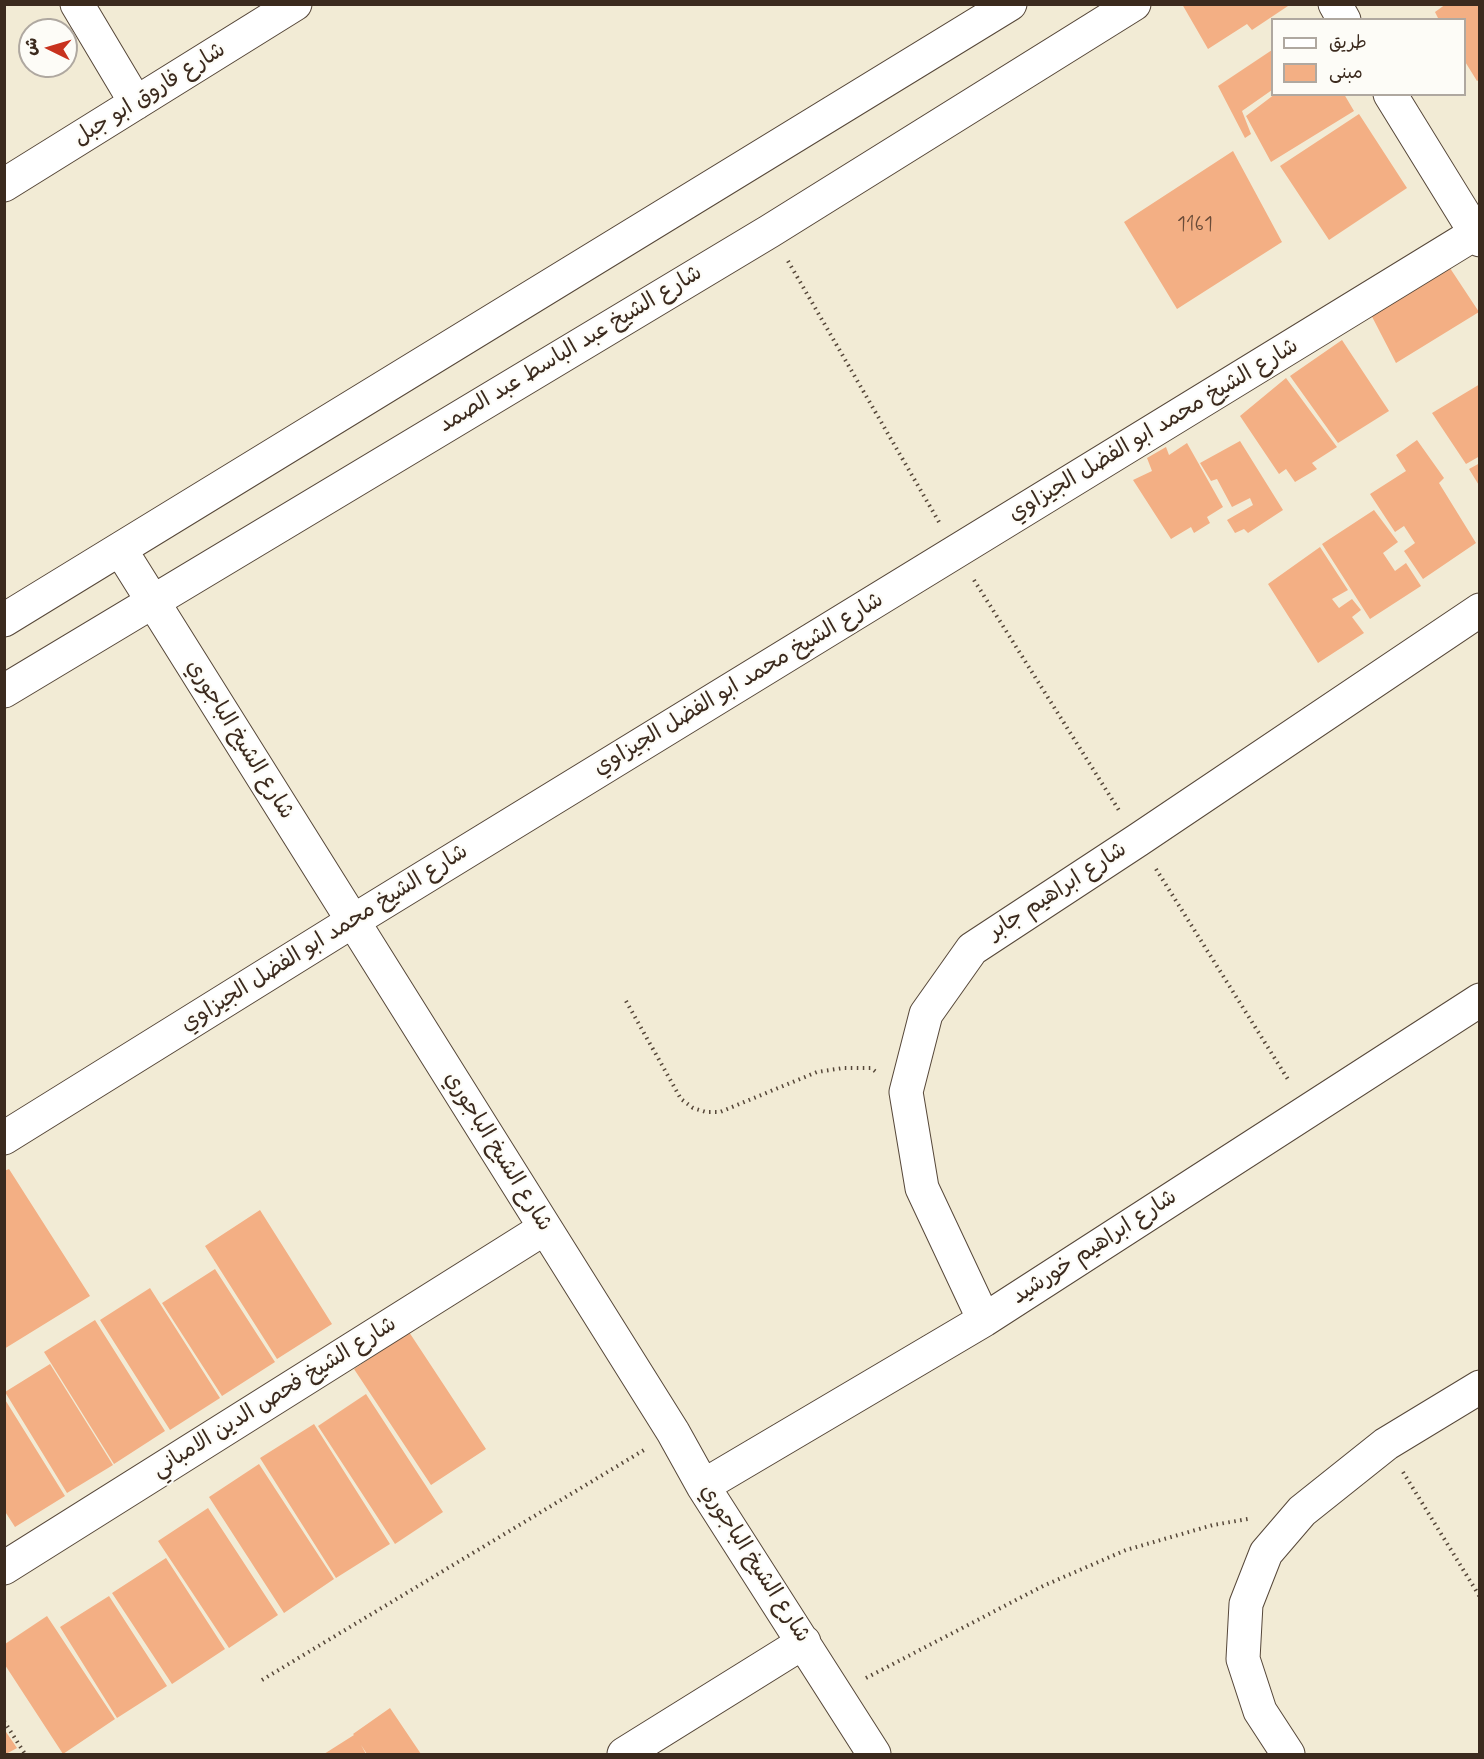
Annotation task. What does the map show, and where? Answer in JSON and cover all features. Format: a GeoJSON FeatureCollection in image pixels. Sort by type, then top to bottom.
{"type":"FeatureCollection","features":[{"type":"Feature","properties":{"kind":"street"},"geometry":{"type":"LineString","coordinates":[[77,4],[136,104]]}},
{"type":"Feature","properties":{"kind":"street","name":"شارع فاروق ابو جبل"},"geometry":{"type":"LineString","coordinates":[[4,185],[295,4]]}},
{"type":"Feature","properties":{"kind":"street"},"geometry":{"type":"LineString","coordinates":[[4,620],[976,13],[1010,4]]}},
{"type":"Feature","properties":{"kind":"street","name":"شارع الشيخ عبد الباسط عبد الصمد"},"geometry":{"type":"LineString","coordinates":[[4,691],[770,231],[1134,4]]}},
{"type":"Feature","properties":{"kind":"street"},"geometry":{"type":"LineString","coordinates":[[1335,4],[1343,18]]}},
{"type":"Feature","properties":{"kind":"street"},"geometry":{"type":"LineString","coordinates":[[1391,96],[1478,236]]}},
{"type":"Feature","properties":{"kind":"street","name":"شارع الشيخ محمد ابو الفضل الجيزاوي"},"geometry":{"type":"LineString","coordinates":[[4,1138],[352,921],[1478,236]]}},
{"type":"Feature","properties":{"kind":"street","name":"شارع الشيخ الباجوري"},"geometry":{"type":"LineString","coordinates":[[120,549],[673,1432],[703,1486],[874,1755]]}},
{"type":"Feature","properties":{"kind":"street","name":"شارع ابراهيم جابر"},"geometry":{"type":"LineString","coordinates":[[984,1320],[922,1188],[906,1092],[926,1014],[972,949],[1479,610]]}},
{"type":"Feature","properties":{"kind":"street","name":"شارع ابراهيم خورشيد"},"geometry":{"type":"LineString","coordinates":[[703,1486],[984,1320],[1479,1000]]}},
{"type":"Feature","properties":{"kind":"street","name":"شارع الشيخ فحص الدين الامباني"},"geometry":{"type":"LineString","coordinates":[[4,1568],[545,1228]]}},
{"type":"Feature","properties":{"kind":"street"},"geometry":{"type":"LineString","coordinates":[[1288,1755],[1260,1711],[1243,1659],[1245,1604],[1266,1553],[1302,1511],[1386,1444],[1479,1387]]}},
{"type":"Feature","properties":{"kind":"street"},"geometry":{"type":"LineString","coordinates":[[624,1755],[804,1642]]}},
{"type":"Feature","properties":{"kind":"path"},"geometry":{"type":"LineString","coordinates":[[770,231],[956,552]]}},
{"type":"Feature","properties":{"kind":"path"},"geometry":{"type":"LineString","coordinates":[[626,1001],[681,1099],[693,1108],[706,1112],[720,1112],[817,1072],[843,1068],[871,1068],[906,1092]]}},
{"type":"Feature","properties":{"kind":"path"},"geometry":{"type":"LineString","coordinates":[[262,1680],[673,1432]]}},
{"type":"Feature","properties":{"kind":"path"},"geometry":{"type":"LineString","coordinates":[[1386,1444],[1479,1597]]}},
{"type":"Feature","properties":{"kind":"path"},"geometry":{"type":"LineString","coordinates":[[836,1694],[1043,1586],[1126,1550],[1212,1525],[1302,1511]]}},
{"type":"Feature","properties":{"kind":"path"},"geometry":{"type":"LineString","coordinates":[[4,1721],[25,1755]]}},
{"type":"Feature","properties":{"kind":"building"},"geometry":{"type":"Polygon","coordinates":[[[1182,4],[1287,4],[1288,6],[1252,30],[1247,24],[1208,49],[1182,4]]]}},
{"type":"Feature","properties":{"kind":"building"},"geometry":{"type":"Polygon","coordinates":[[[1446,4],[1480,4],[1480,79],[1477,81],[1466,63],[1466,18],[1438,18],[1435,12],[1446,4]]]}},
{"type":"Feature","properties":{"kind":"building"},"geometry":{"type":"Polygon","coordinates":[[[1271,51],[1271,91],[1242,111],[1251,134],[1245,138],[1218,86],[1271,51]]]}},
{"type":"Feature","properties":{"kind":"building"},"geometry":{"type":"Polygon","coordinates":[[[1272,96],[1345,96],[1354,111],[1271,162],[1246,116],[1272,96]]]}},
{"type":"Feature","properties":{"kind":"building"},"geometry":{"type":"Polygon","coordinates":[[[1359,114],[1407,188],[1329,240],[1280,166],[1359,114]]]}},
{"type":"Feature","properties":{"kind":"building"},"geometry":{"type":"Polygon","coordinates":[[[1233,151],[1282,242],[1177,309],[1124,222],[1233,151]]]}},
{"type":"Feature","properties":{"kind":"building"},"geometry":{"type":"Polygon","coordinates":[[[1444,259],[1479,312],[1396,363],[1366,305],[1444,259]]]}},
{"type":"Feature","properties":{"kind":"building"},"geometry":{"type":"Polygon","coordinates":[[[1342,340],[1389,411],[1338,443],[1290,376],[1342,340]]]}},
{"type":"Feature","properties":{"kind":"building"},"geometry":{"type":"Polygon","coordinates":[[[1286,378],[1337,447],[1312,463],[1317,469],[1295,482],[1286,469],[1279,474],[1240,416],[1286,378]]]}},
{"type":"Feature","properties":{"kind":"building"},"geometry":{"type":"Polygon","coordinates":[[[1480,384],[1480,456],[1466,464],[1432,413],[1480,384]]]}},
{"type":"Feature","properties":{"kind":"building"},"geometry":{"type":"Polygon","coordinates":[[[1417,440],[1444,478],[1439,483],[1476,543],[1423,579],[1404,551],[1415,543],[1404,526],[1395,532],[1370,494],[1406,471],[1396,455],[1417,440]]]}},
{"type":"Feature","properties":{"kind":"building"},"geometry":{"type":"Polygon","coordinates":[[[1240,441],[1283,510],[1248,533],[1244,529],[1235,533],[1227,520],[1253,505],[1250,498],[1232,507],[1217,479],[1211,481],[1200,463],[1240,441]]]}},
{"type":"Feature","properties":{"kind":"building"},"geometry":{"type":"Polygon","coordinates":[[[1187,443],[1223,507],[1207,517],[1210,523],[1194,533],[1191,527],[1171,539],[1133,480],[1152,471],[1147,458],[1166,447],[1169,455],[1187,443]]]}},
{"type":"Feature","properties":{"kind":"building"},"geometry":{"type":"Polygon","coordinates":[[[1480,463],[1480,487],[1469,469],[1480,463]]]}},
{"type":"Feature","properties":{"kind":"building"},"geometry":{"type":"Polygon","coordinates":[[[1374,510],[1398,542],[1383,553],[1395,571],[1406,563],[1421,586],[1370,619],[1322,544],[1374,510]]]}},
{"type":"Feature","properties":{"kind":"building"},"geometry":{"type":"Polygon","coordinates":[[[1320,547],[1348,590],[1332,599],[1339,608],[1352,599],[1361,610],[1352,617],[1364,633],[1318,663],[1268,584],[1320,547]]]}},
{"type":"Feature","properties":{"kind":"building"},"geometry":{"type":"Polygon","coordinates":[[[9,1169],[90,1296],[4,1349],[4,1171],[9,1169]]]}},
{"type":"Feature","properties":{"kind":"building"},"geometry":{"type":"Polygon","coordinates":[[[260,1210],[332,1324],[277,1359],[205,1246],[260,1210]]]}},
{"type":"Feature","properties":{"kind":"building"},"geometry":{"type":"Polygon","coordinates":[[[215,1269],[275,1362],[222,1396],[162,1303],[215,1269]]]}},
{"type":"Feature","properties":{"kind":"building"},"geometry":{"type":"Polygon","coordinates":[[[150,1288],[220,1398],[170,1430],[100,1320],[150,1288]]]}},
{"type":"Feature","properties":{"kind":"building"},"geometry":{"type":"Polygon","coordinates":[[[95,1320],[165,1431],[114,1464],[44,1352],[95,1320]]]}},
{"type":"Feature","properties":{"kind":"building"},"geometry":{"type":"Polygon","coordinates":[[[409,1332],[486,1449],[431,1485],[354,1369],[409,1332]]]}},
{"type":"Feature","properties":{"kind":"building"},"geometry":{"type":"Polygon","coordinates":[[[50,1364],[113,1465],[67,1493],[5,1392],[50,1364]]]}},
{"type":"Feature","properties":{"kind":"building"},"geometry":{"type":"Polygon","coordinates":[[[366,1394],[443,1512],[395,1544],[318,1426],[366,1394]]]}},
{"type":"Feature","properties":{"kind":"building"},"geometry":{"type":"Polygon","coordinates":[[[4,1398],[65,1496],[15,1527],[4,1510],[4,1398]]]}},
{"type":"Feature","properties":{"kind":"building"},"geometry":{"type":"Polygon","coordinates":[[[314,1424],[390,1544],[336,1578],[260,1458],[314,1424]]]}},
{"type":"Feature","properties":{"kind":"building"},"geometry":{"type":"Polygon","coordinates":[[[259,1464],[334,1579],[284,1613],[209,1497],[259,1464]]]}},
{"type":"Feature","properties":{"kind":"building"},"geometry":{"type":"Polygon","coordinates":[[[208,1508],[278,1615],[229,1648],[158,1541],[208,1508]]]}},
{"type":"Feature","properties":{"kind":"building"},"geometry":{"type":"Polygon","coordinates":[[[166,1558],[225,1649],[172,1684],[112,1593],[166,1558]]]}},
{"type":"Feature","properties":{"kind":"building"},"geometry":{"type":"Polygon","coordinates":[[[109,1596],[167,1686],[117,1718],[60,1627],[109,1596]]]}},
{"type":"Feature","properties":{"kind":"building"},"geometry":{"type":"Polygon","coordinates":[[[47,1616],[115,1719],[63,1754],[5,1665],[5,1644],[47,1616]]]}},
{"type":"Feature","properties":{"kind":"building"},"geometry":{"type":"Polygon","coordinates":[[[390,1708],[421,1754],[367,1754],[361,1745],[366,1754],[324,1754],[354,1735],[390,1708]]]}},
{"type":"Feature","properties":{"kind":"building"},"geometry":{"type":"Polygon","coordinates":[[[4,1729],[17,1748],[6,1754],[4,1754],[4,1729]]]}}]}
